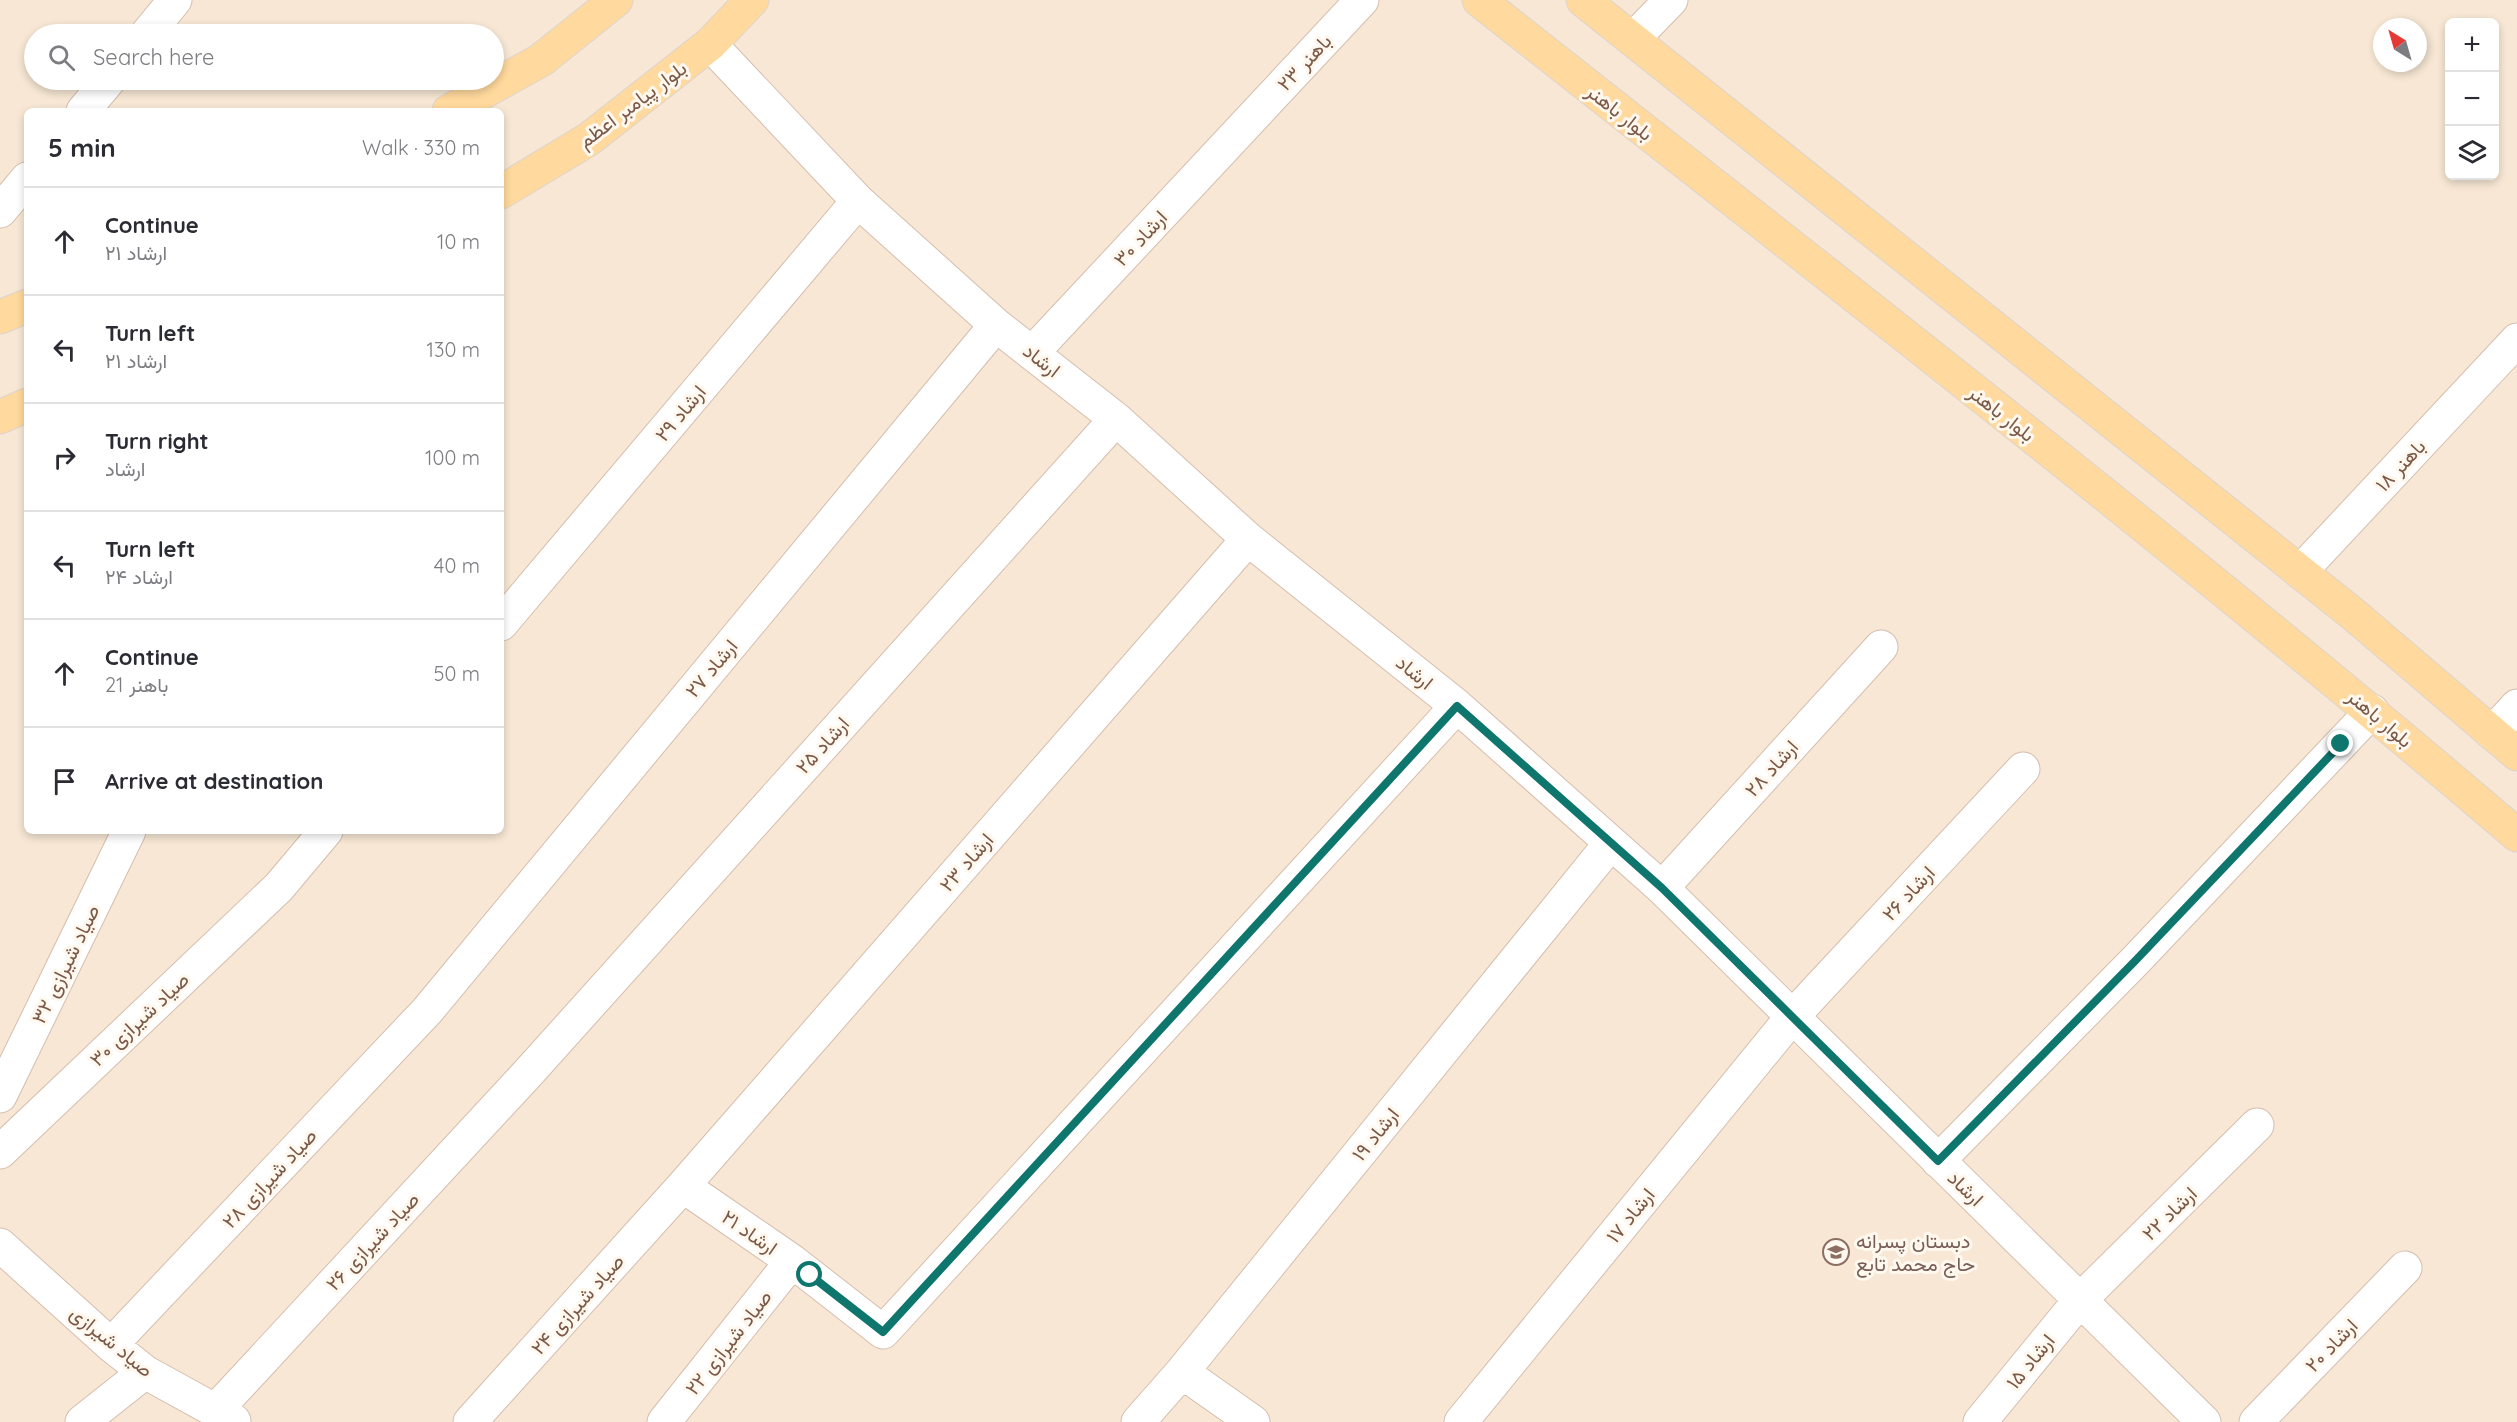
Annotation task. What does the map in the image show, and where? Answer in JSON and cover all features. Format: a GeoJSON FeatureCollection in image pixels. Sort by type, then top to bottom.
{"type":"FeatureCollection","features":[{"type":"Feature","properties":{"kind":"main road"},"geometry":{"type":"LineString","coordinates":[[504,81],[541,60],[616,0]]}},
{"type":"Feature","properties":{"kind":"main road","name":"بلوار پیامبر اعظم"},"geometry":{"type":"LineString","coordinates":[[504,192],[589,140],[710,44],[752,0]]}},
{"type":"Feature","properties":{"kind":"main road","name":"بلوار باهنر"},"geometry":{"type":"LineString","coordinates":[[1479,0],[2034,438],[2372,711],[2517,835]]}},
{"type":"Feature","properties":{"kind":"main road"},"geometry":{"type":"LineString","coordinates":[[1583,0],[2300,572],[2517,754]]}},
{"type":"Feature","properties":{"kind":"main road"},"geometry":{"type":"LineString","coordinates":[[454,108],[487,90]]}},
{"type":"Feature","properties":{"kind":"main road"},"geometry":{"type":"LineString","coordinates":[[0,317],[24,307]]}},
{"type":"Feature","properties":{"kind":"main road"},"geometry":{"type":"LineString","coordinates":[[0,417],[24,406]]}},
{"type":"Feature","properties":{"kind":"street"},"geometry":{"type":"LineString","coordinates":[[155,24],[175,0]]}},
{"type":"Feature","properties":{"kind":"street","name":"باهنر ۲۳"},"geometry":{"type":"LineString","coordinates":[[1247,124],[1362,0]]}},
{"type":"Feature","properties":{"kind":"street"},"geometry":{"type":"LineString","coordinates":[[1633,39],[1671,0]]}},
{"type":"Feature","properties":{"kind":"street","name":"ارشاد"},"geometry":{"type":"LineString","coordinates":[[710,44],[858,201],[996,325],[1116,419],[1248,539],[1457,706],[1662,888],[2204,1422]]}},
{"type":"Feature","properties":{"kind":"street"},"geometry":{"type":"LineString","coordinates":[[86,108],[101,90]]}},
{"type":"Feature","properties":{"kind":"street","name":"ارشاد ۳۰"},"geometry":{"type":"LineString","coordinates":[[1033,352],[1247,124]]}},
{"type":"Feature","properties":{"kind":"street"},"geometry":{"type":"LineString","coordinates":[[0,211],[24,182]]}},
{"type":"Feature","properties":{"kind":"street","name":"ارشاد ۲۹"},"geometry":{"type":"LineString","coordinates":[[504,620],[858,201]]}},
{"type":"Feature","properties":{"kind":"street","name":"ارشاد ۲۷"},"geometry":{"type":"LineString","coordinates":[[427,1011],[996,325]]}},
{"type":"Feature","properties":{"kind":"street","name":"باهنر ۱۸"},"geometry":{"type":"LineString","coordinates":[[2300,572],[2508,349]]}},
{"type":"Feature","properties":{"kind":"street","name":"ارشاد ۲۵"},"geometry":{"type":"LineString","coordinates":[[529,1072],[1116,419]]}},
{"type":"Feature","properties":{"kind":"street","name":"ارشاد ۲۳"},"geometry":{"type":"LineString","coordinates":[[683,1186],[1248,539]]}},
{"type":"Feature","properties":{"kind":"street","name":"ارشاد ۲۸"},"geometry":{"type":"LineString","coordinates":[[1662,888],[1881,647]]}},
{"type":"Feature","properties":{"kind":"street","name":"ارشاد ۲۱"},"geometry":{"type":"LineString","coordinates":[[683,1186],[792,1261],[883,1332],[1457,706]]}},
{"type":"Feature","properties":{"kind":"street"},"geometry":{"type":"LineString","coordinates":[[2492,733],[2517,706]]}},
{"type":"Feature","properties":{"kind":"street"},"geometry":{"type":"LineString","coordinates":[[1938,1161],[2136,960],[2372,711]]}},
{"type":"Feature","properties":{"kind":"street","name":"ارشاد ۲۶"},"geometry":{"type":"LineString","coordinates":[[1792,1017],[2023,769]]}},
{"type":"Feature","properties":{"kind":"street","name":"صیاد شیرازی ۳۲"},"geometry":{"type":"LineString","coordinates":[[0,1096],[128,834]]}},
{"type":"Feature","properties":{"kind":"street","name":"صیاد شیرازی ۳۰"},"geometry":{"type":"LineString","coordinates":[[0,1152],[279,887],[323,834]]}},
{"type":"Feature","properties":{"kind":"street","name":"ارشاد ۱۹"},"geometry":{"type":"LineString","coordinates":[[1138,1422],[1182,1372],[1610,844]]}},
{"type":"Feature","properties":{"kind":"street","name":"صیاد شیرازی ۲۸"},"geometry":{"type":"LineString","coordinates":[[111,1345],[427,1011]]}},
{"type":"Feature","properties":{"kind":"street","name":"ارشاد ۱۷"},"geometry":{"type":"LineString","coordinates":[[1468,1419],[1792,1017]]}},
{"type":"Feature","properties":{"kind":"street","name":"صیاد شیرازی ۲۶"},"geometry":{"type":"LineString","coordinates":[[225,1416],[529,1072]]}},
{"type":"Feature","properties":{"kind":"street","name":"ارشاد ۲۲"},"geometry":{"type":"LineString","coordinates":[[2080,1300],[2258,1125]]}},
{"type":"Feature","properties":{"kind":"street","name":"صیاد شیرازی ۲۴"},"geometry":{"type":"LineString","coordinates":[[470,1422],[683,1186]]}},
{"type":"Feature","properties":{"kind":"street","name":"صیاد شیرازی"},"geometry":{"type":"LineString","coordinates":[[0,1245],[111,1345],[145,1372],[225,1416]]}},
{"type":"Feature","properties":{"kind":"street","name":"صیاد شیرازی ۲۲"},"geometry":{"type":"LineString","coordinates":[[664,1422],[792,1261]]}},
{"type":"Feature","properties":{"kind":"street","name":"ارشاد ۲۰"},"geometry":{"type":"LineString","coordinates":[[2256,1422],[2405,1268]]}},
{"type":"Feature","properties":{"kind":"street","name":"ارشاد ۱۵"},"geometry":{"type":"LineString","coordinates":[[1980,1422],[2080,1300]]}},
{"type":"Feature","properties":{"kind":"street"},"geometry":{"type":"LineString","coordinates":[[82,1422],[145,1372]]}},
{"type":"Feature","properties":{"kind":"street"},"geometry":{"type":"LineString","coordinates":[[1182,1372],[1252,1422]]}},
{"type":"Feature","properties":{"kind":"shaded area"},"geometry":{"type":"Polygon","coordinates":[[[0,0],[2517,0],[2517,1422],[0,1422],[0,0]]]}},
{"type":"Feature","properties":{"kind":"place","name":"دبستان پسرانه حاج محمد تابع"},"geometry":{"type":"Point","coordinates":[1836,1252]}},
{"type":"Feature","properties":{"kind":"route"},"geometry":{"type":"LineString","coordinates":[[810,1275],[883,1332],[1457,706],[1662,888],[1938,1161],[2136,960],[2341,744]]}}]}
